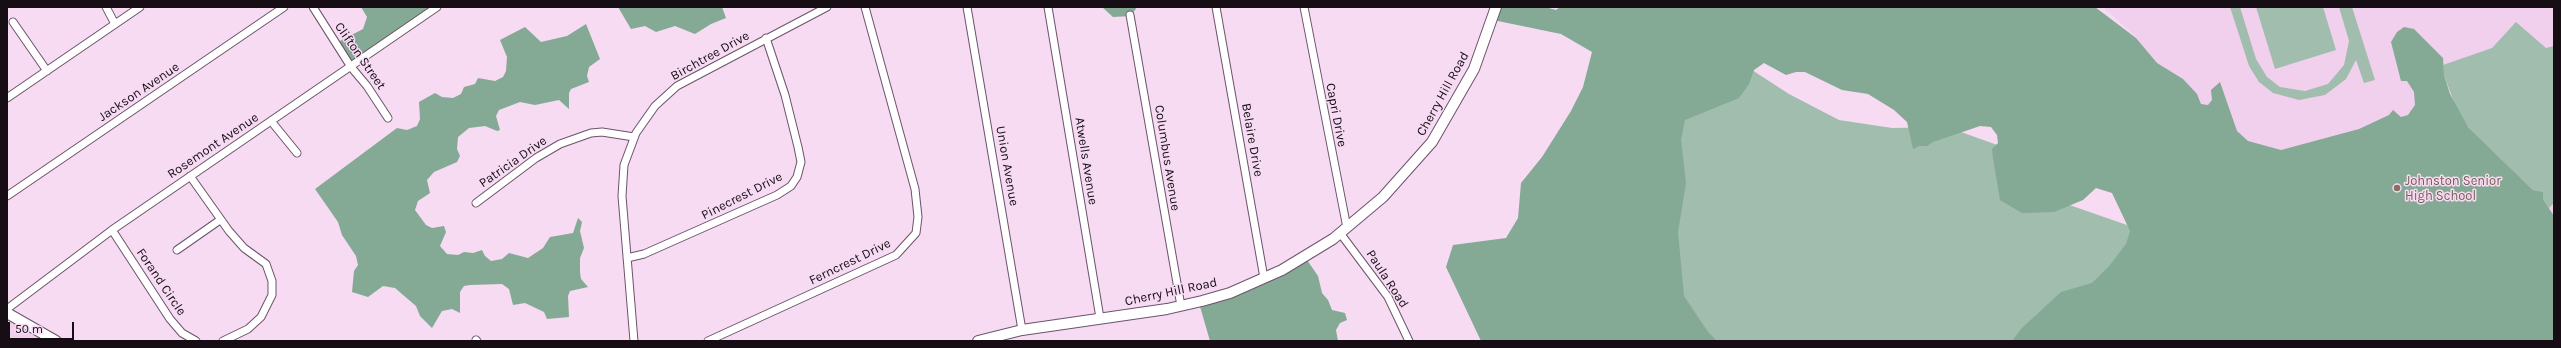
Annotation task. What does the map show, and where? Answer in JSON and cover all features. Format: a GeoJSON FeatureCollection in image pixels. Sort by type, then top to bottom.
{"type":"FeatureCollection","features":[{"type":"Feature","properties":{"kind":"main road","name":"Cherry Hill Road"},"geometry":{"type":"LineString","coordinates":[[978,341],[1022,330],[1181,306],[1230,293],[1282,270],[1344,230],[1384,197],[1432,142],[1474,69],[1496,7]]}},
{"type":"Feature","properties":{"kind":"main road"},"geometry":{"type":"LineString","coordinates":[[7,313],[56,341]]}},
{"type":"Feature","properties":{"kind":"street"},"geometry":{"type":"LineString","coordinates":[[106,7],[115,24]]}},
{"type":"Feature","properties":{"kind":"street"},"geometry":{"type":"LineString","coordinates":[[7,98],[140,7]]}},
{"type":"Feature","properties":{"kind":"street","name":"Jackson Avenue"},"geometry":{"type":"LineString","coordinates":[[7,196],[284,7]]}},
{"type":"Feature","properties":{"kind":"street","name":"Clifton Street"},"geometry":{"type":"LineString","coordinates":[[314,7],[351,67],[388,118]]}},
{"type":"Feature","properties":{"kind":"street","name":"Rosemont Avenue"},"geometry":{"type":"LineString","coordinates":[[7,309],[112,230],[437,7]]}},
{"type":"Feature","properties":{"kind":"street","name":"Birchtree Drive"},"geometry":{"type":"LineString","coordinates":[[634,341],[622,180],[624,165],[634,137],[655,106],[678,86],[826,7]]}},
{"type":"Feature","properties":{"kind":"street","name":"Ferncrest Drive"},"geometry":{"type":"LineString","coordinates":[[708,341],[896,255],[916,234],[918,217],[915,189],[865,7]]}},
{"type":"Feature","properties":{"kind":"street","name":"Union Avenue"},"geometry":{"type":"LineString","coordinates":[[967,7],[1022,330]]}},
{"type":"Feature","properties":{"kind":"street","name":"Atwells Avenue"},"geometry":{"type":"LineString","coordinates":[[1048,7],[1100,318]]}},
{"type":"Feature","properties":{"kind":"street","name":"Belaire Drive"},"geometry":{"type":"LineString","coordinates":[[1216,7],[1264,278]]}},
{"type":"Feature","properties":{"kind":"street","name":"Capri Drive"},"geometry":{"type":"LineString","coordinates":[[1304,7],[1344,230]]}},
{"type":"Feature","properties":{"kind":"street","name":"Columbus Avenue"},"geometry":{"type":"LineString","coordinates":[[1130,15],[1181,306]]}},
{"type":"Feature","properties":{"kind":"street"},"geometry":{"type":"LineString","coordinates":[[13,22],[47,71]]}},
{"type":"Feature","properties":{"kind":"street","name":"Pinecrest Drive"},"geometry":{"type":"LineString","coordinates":[[627,258],[651,252],[777,195],[791,186],[797,177],[801,162],[798,147],[785,95],[766,38]]}},
{"type":"Feature","properties":{"kind":"street"},"geometry":{"type":"LineString","coordinates":[[271,121],[297,153]]}},
{"type":"Feature","properties":{"kind":"street","name":"Patricia Drive"},"geometry":{"type":"LineString","coordinates":[[476,203],[536,158],[560,144],[591,133],[602,132],[634,137]]}},
{"type":"Feature","properties":{"kind":"street"},"geometry":{"type":"LineString","coordinates":[[190,176],[220,220],[238,243],[266,264],[273,288],[266,310],[255,324],[223,341]]}},
{"type":"Feature","properties":{"kind":"street"},"geometry":{"type":"LineString","coordinates":[[177,250],[220,220]]}},
{"type":"Feature","properties":{"kind":"street","name":"Forand Circle"},"geometry":{"type":"LineString","coordinates":[[112,230],[170,319],[182,333],[196,341]]}},
{"type":"Feature","properties":{"kind":"street","name":"Paula Road"},"geometry":{"type":"LineString","coordinates":[[1344,230],[1388,297],[1409,341]]}},
{"type":"Feature","properties":{"kind":"shaded area","name":"Johnston Senior High School"},"geometry":{"type":"Polygon","coordinates":[[[2103,7],[2554,7],[2554,341],[2346,341],[2135,36],[2103,7]]]}},
{"type":"Feature","properties":{"kind":"shaded area"},"geometry":{"type":"Polygon","coordinates":[[[7,311],[61,341],[7,341],[7,311]]]}},
{"type":"Feature","properties":{"kind":"green space"},"geometry":{"type":"Polygon","coordinates":[[[361,7],[438,7],[351,68],[336,43],[363,29],[367,17],[361,7]]]}},
{"type":"Feature","properties":{"kind":"green space"},"geometry":{"type":"Polygon","coordinates":[[[618,7],[722,7],[726,18],[711,24],[695,34],[675,26],[656,32],[645,26],[631,29],[618,7]]]}},
{"type":"Feature","properties":{"kind":"green space"},"geometry":{"type":"Polygon","coordinates":[[[1102,7],[1137,7],[1131,16],[1113,17],[1102,7]]]}},
{"type":"Feature","properties":{"kind":"green space"},"geometry":{"type":"Polygon","coordinates":[[[1496,7],[1545,7],[1556,10],[1560,7],[2095,7],[2136,38],[2157,63],[2183,79],[2197,94],[2201,104],[2208,105],[2212,100],[2211,90],[2220,82],[2237,131],[2248,141],[2281,150],[2359,129],[2389,115],[2393,110],[2401,117],[2408,115],[2415,105],[2414,92],[2407,81],[2401,81],[2391,42],[2397,32],[2404,27],[2414,29],[2443,58],[2444,75],[2450,94],[2468,127],[2533,190],[2543,192],[2543,199],[2554,216],[2554,341],[2012,341],[2022,328],[2061,292],[2092,283],[2110,265],[2126,244],[2130,231],[2112,193],[2096,188],[2083,200],[2054,212],[2022,213],[2000,200],[1992,149],[1998,143],[1997,135],[1991,127],[1980,126],[1933,142],[1927,146],[1919,146],[1913,149],[1907,122],[1894,110],[1868,94],[1842,90],[1805,72],[1796,72],[1786,75],[1764,63],[1754,70],[1749,84],[1739,98],[1685,120],[1681,140],[1686,183],[1678,232],[1684,296],[1708,332],[1717,341],[1481,341],[1446,267],[1453,245],[1506,238],[1518,218],[1521,183],[1542,157],[1571,111],[1583,87],[1592,52],[1561,34],[1493,20],[1496,7]]]}},
{"type":"Feature","properties":{"kind":"green space"},"geometry":{"type":"Polygon","coordinates":[[[2230,7],[2240,7],[2256,59],[2267,77],[2280,87],[2305,91],[2328,84],[2344,65],[2349,41],[2339,7],[2352,7],[2375,80],[2364,83],[2356,60],[2346,79],[2325,95],[2299,100],[2273,93],[2259,82],[2249,66],[2230,7]]]}},
{"type":"Feature","properties":{"kind":"green space"},"geometry":{"type":"Polygon","coordinates":[[[2256,7],[2323,7],[2336,50],[2275,69],[2256,7]]]}},
{"type":"Feature","properties":{"kind":"green space"},"geometry":{"type":"Polygon","coordinates":[[[2516,22],[2546,48],[2554,46],[2554,203],[2549,208],[2543,199],[2543,192],[2533,190],[2468,127],[2457,110],[2444,75],[2443,65],[2492,48],[2516,22]]]}},
{"type":"Feature","properties":{"kind":"green space"},"geometry":{"type":"Polygon","coordinates":[[[586,24],[600,59],[589,67],[587,76],[589,82],[571,89],[569,93],[569,109],[559,100],[535,105],[520,102],[499,110],[496,116],[500,130],[497,131],[485,126],[469,128],[458,137],[457,149],[460,156],[457,162],[434,172],[427,180],[430,193],[418,201],[415,210],[426,225],[432,228],[444,226],[446,232],[440,246],[447,254],[458,255],[464,252],[473,253],[482,250],[485,256],[491,261],[502,259],[509,253],[528,258],[543,248],[550,237],[573,233],[578,218],[582,222],[580,231],[584,248],[580,258],[581,279],[588,287],[570,291],[568,296],[569,317],[547,319],[544,312],[525,303],[513,305],[509,289],[502,284],[470,285],[464,286],[460,292],[460,313],[452,309],[442,311],[432,328],[420,316],[416,306],[395,288],[383,286],[368,297],[352,292],[354,271],[358,265],[356,256],[342,235],[338,222],[315,189],[397,128],[407,130],[417,126],[420,119],[419,102],[435,93],[442,97],[453,98],[461,94],[464,87],[475,84],[478,78],[495,81],[503,77],[506,71],[507,57],[500,40],[525,27],[541,42],[567,36],[586,24]]]}},
{"type":"Feature","properties":{"kind":"green space"},"geometry":{"type":"Polygon","coordinates":[[[1715,46],[1789,94],[1839,120],[1892,128],[1947,127],[2003,147],[2055,200],[2127,225],[2136,235],[2127,263],[2037,341],[1663,341],[1663,52],[1715,46]]]}},
{"type":"Feature","properties":{"kind":"green space"},"geometry":{"type":"Polygon","coordinates":[[[1305,257],[1318,276],[1322,293],[1328,300],[1332,310],[1345,313],[1347,320],[1340,323],[1336,330],[1338,341],[1210,341],[1199,303],[1305,257]]]}},
{"type":"Feature","properties":{"kind":"place","name":"Johnston Senior High School"},"geometry":{"type":"Point","coordinates":[2397,188]}}]}
